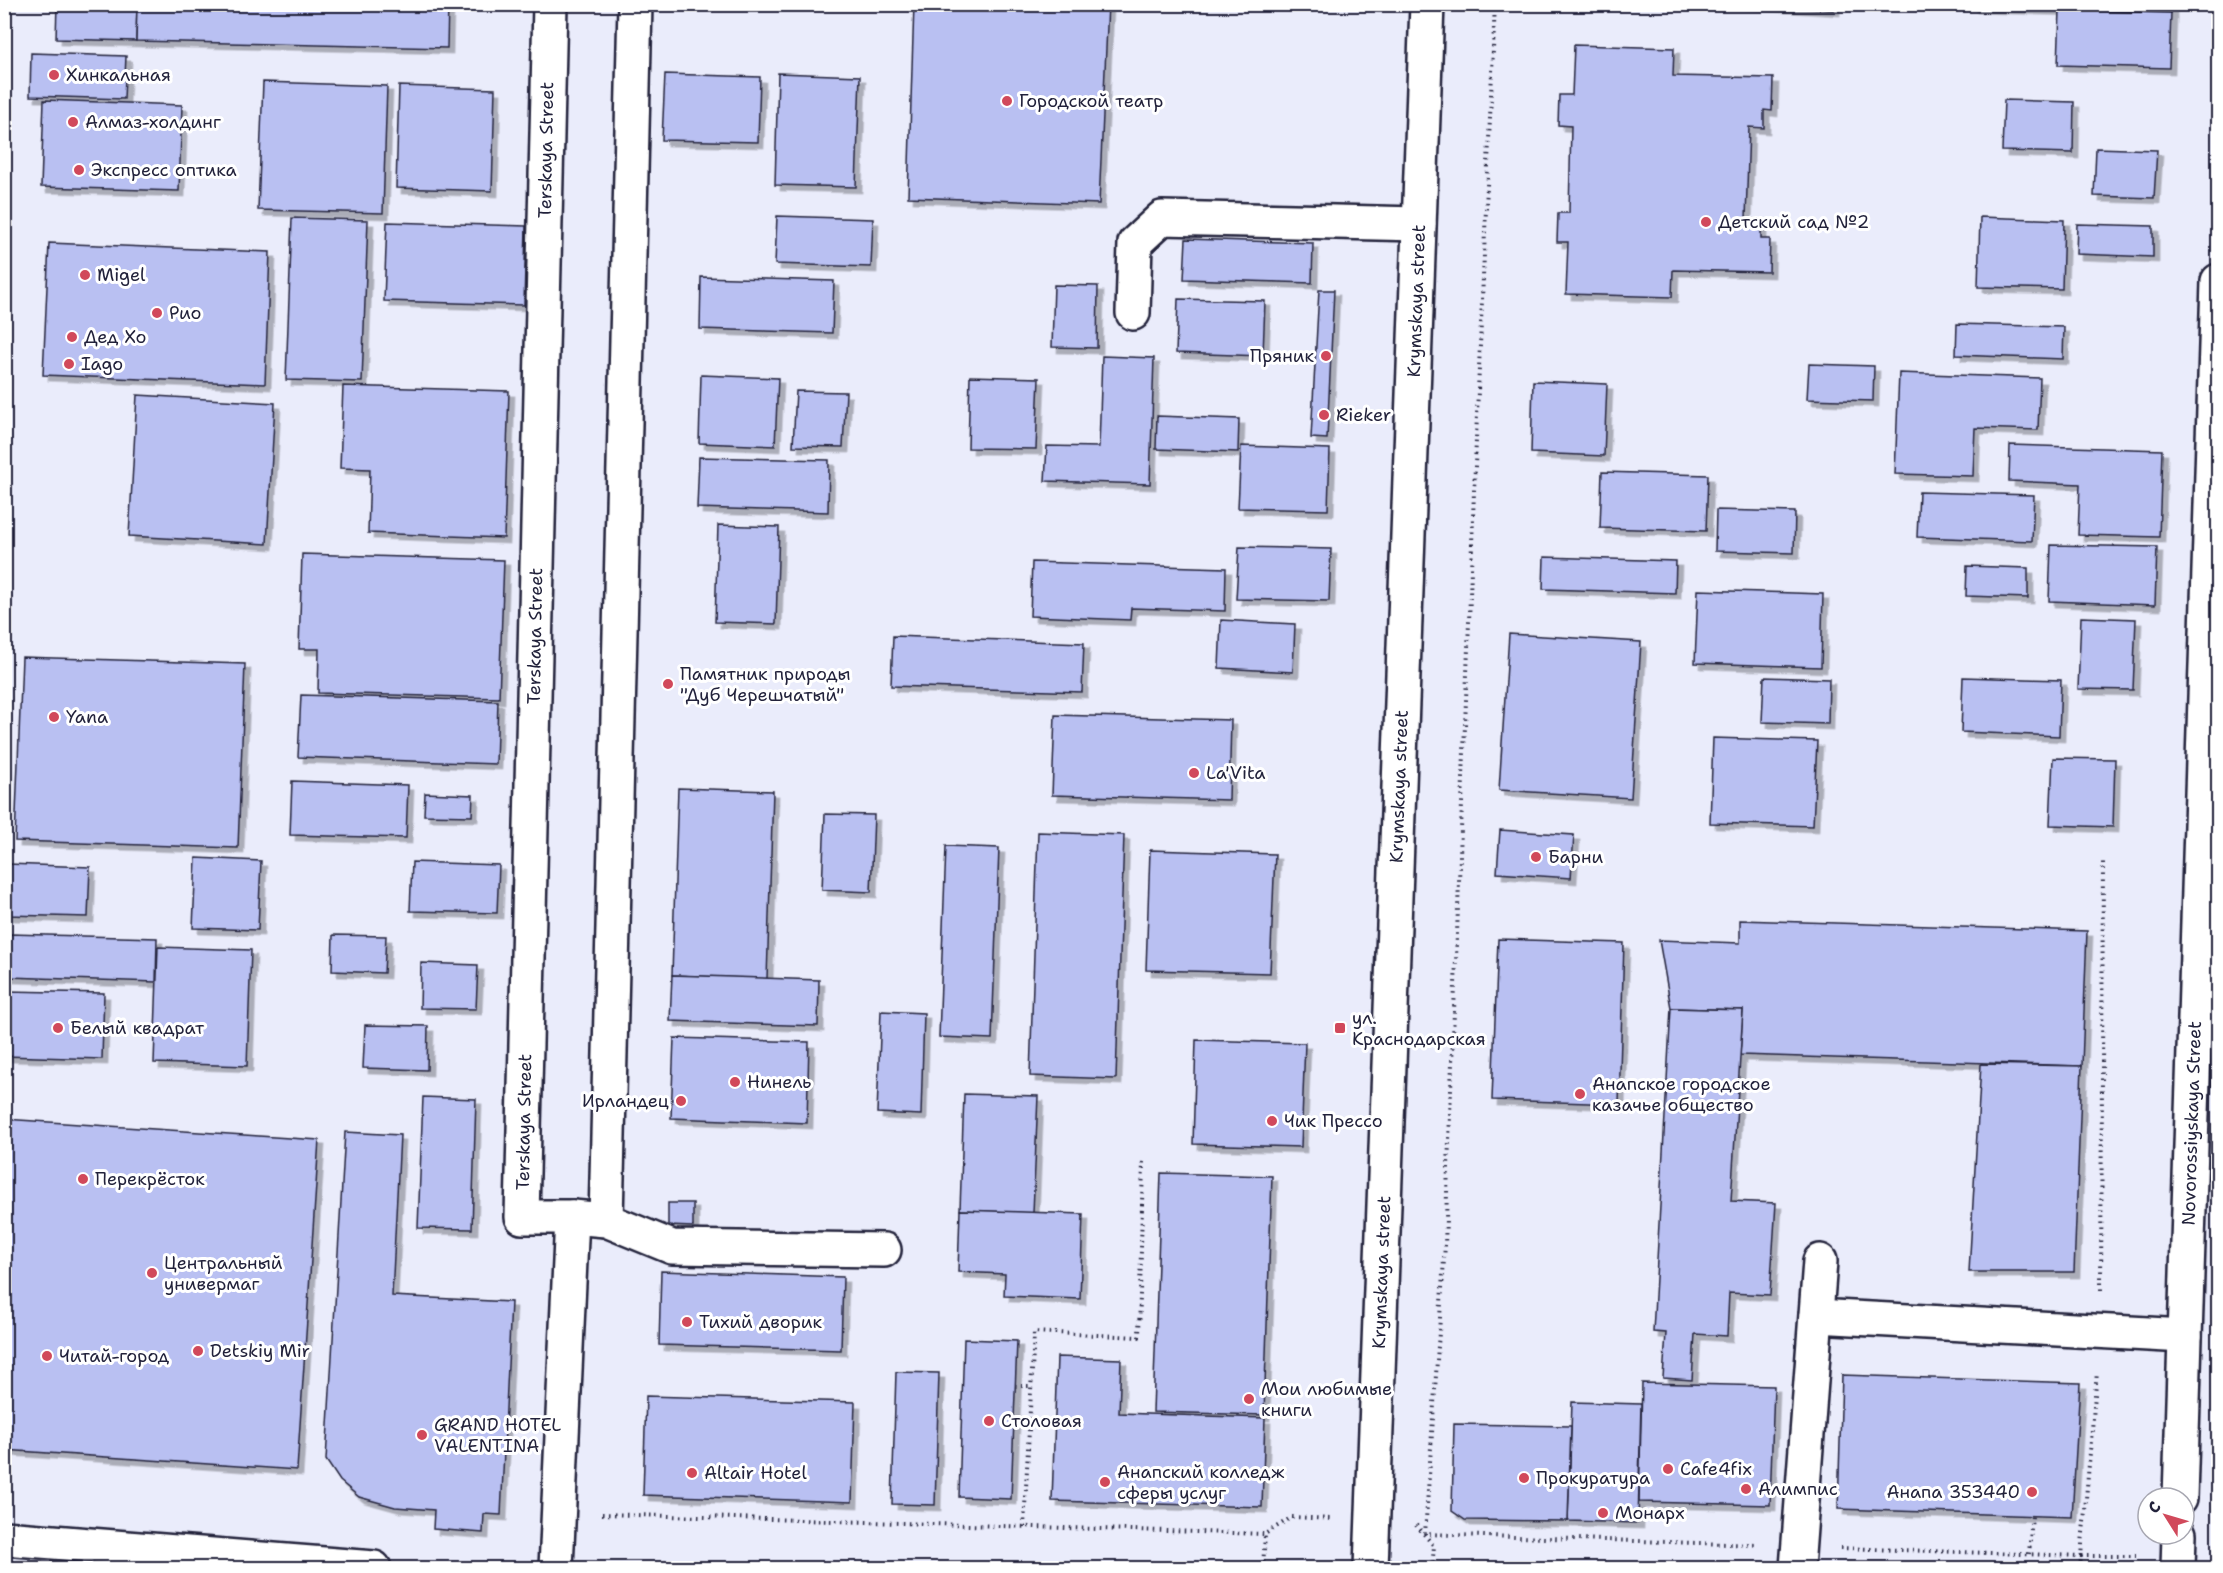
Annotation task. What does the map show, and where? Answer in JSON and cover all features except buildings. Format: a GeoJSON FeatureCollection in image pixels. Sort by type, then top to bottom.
{"type":"FeatureCollection","features":[{"type":"Feature","properties":{"kind":"street","name":"Terskaya Street"},"geometry":{"type":"LineString","coordinates":[[550,4],[522,1217],[606,1220],[672,1247],[885,1250]]}},
{"type":"Feature","properties":{"kind":"street"},"geometry":{"type":"LineString","coordinates":[[606,1220],[635,4]]}},
{"type":"Feature","properties":{"kind":"street","name":"Krymskaya street"},"geometry":{"type":"LineString","coordinates":[[1371,1569],[1427,4]]}},
{"type":"Feature","properties":{"kind":"street"},"geometry":{"type":"LineString","coordinates":[[1133,313],[1135,243],[1162,218],[1419,224]]}},
{"type":"Feature","properties":{"kind":"street","name":"Novorossiyskaya Street"},"geometry":{"type":"LineString","coordinates":[[2180,1486],[2218,281]]}},
{"type":"Feature","properties":{"kind":"street"},"geometry":{"type":"LineString","coordinates":[[556,1569],[572,1217]]}},
{"type":"Feature","properties":{"kind":"street"},"geometry":{"type":"LineString","coordinates":[[1798,1557],[1820,1261]]}},
{"type":"Feature","properties":{"kind":"street"},"geometry":{"type":"LineString","coordinates":[[1815,1316],[2185,1336]]}},
{"type":"Feature","properties":{"kind":"street"},"geometry":{"type":"LineString","coordinates":[[4,1538],[374,1569]]}},
{"type":"Feature","properties":{"kind":"street"},"geometry":{"type":"LineString","coordinates":[[2178,1569],[2179,1546]]}},
{"type":"Feature","properties":{"kind":"path"},"geometry":{"type":"LineString","coordinates":[[4,62],[8,4]]}},
{"type":"Feature","properties":{"kind":"path"},"geometry":{"type":"LineString","coordinates":[[1495,4],[1477,403],[1445,1245],[1425,1534],[1798,1557],[2029,1554],[2081,1556],[2101,1331],[2103,862]]}},
{"type":"Feature","properties":{"kind":"path"},"geometry":{"type":"LineString","coordinates":[[1024,1527],[1034,1332],[1139,1338],[1143,1160]]}},
{"type":"Feature","properties":{"kind":"path"},"geometry":{"type":"LineString","coordinates":[[1015,1386],[1031,1386]]}},
{"type":"Feature","properties":{"kind":"path"},"geometry":{"type":"LineString","coordinates":[[558,1513],[1265,1534]]}},
{"type":"Feature","properties":{"kind":"path"},"geometry":{"type":"LineString","coordinates":[[2029,1554],[2032,1516]]}},
{"type":"Feature","properties":{"kind":"place","name":"Хинкальная"},"geometry":{"type":"Point","coordinates":[54,75]}},
{"type":"Feature","properties":{"kind":"place","name":"Городской театр"},"geometry":{"type":"Point","coordinates":[1007,101]}},
{"type":"Feature","properties":{"kind":"place","name":"Алмаз-холдинг"},"geometry":{"type":"Point","coordinates":[73,122]}},
{"type":"Feature","properties":{"kind":"place","name":"Экспресс оптика"},"geometry":{"type":"Point","coordinates":[79,170]}},
{"type":"Feature","properties":{"kind":"place","name":"Детский сад №2"},"geometry":{"type":"Point","coordinates":[1706,222]}},
{"type":"Feature","properties":{"kind":"place","name":"Migel"},"geometry":{"type":"Point","coordinates":[85,275]}},
{"type":"Feature","properties":{"kind":"place","name":"Рио"},"geometry":{"type":"Point","coordinates":[157,313]}},
{"type":"Feature","properties":{"kind":"place","name":"Дед Хо"},"geometry":{"type":"Point","coordinates":[72,337]}},
{"type":"Feature","properties":{"kind":"place","name":"Пряник"},"geometry":{"type":"Point","coordinates":[1326,356]}},
{"type":"Feature","properties":{"kind":"place","name":"Iago"},"geometry":{"type":"Point","coordinates":[69,364]}},
{"type":"Feature","properties":{"kind":"place","name":"Rieker"},"geometry":{"type":"Point","coordinates":[1324,415]}},
{"type":"Feature","properties":{"kind":"place","name":"Памятник природы \"Дуб Черешчатый\""},"geometry":{"type":"Point","coordinates":[668,684]}},
{"type":"Feature","properties":{"kind":"place","name":"Yana"},"geometry":{"type":"Point","coordinates":[54,717]}},
{"type":"Feature","properties":{"kind":"place","name":"La'Vita"},"geometry":{"type":"Point","coordinates":[1194,773]}},
{"type":"Feature","properties":{"kind":"place","name":"Барни"},"geometry":{"type":"Point","coordinates":[1536,857]}},
{"type":"Feature","properties":{"kind":"place","name":"Белый квадрат"},"geometry":{"type":"Point","coordinates":[58,1028]}},
{"type":"Feature","properties":{"kind":"place","name":"ул. Краснодарская"},"geometry":{"type":"Point","coordinates":[1340,1028]}},
{"type":"Feature","properties":{"kind":"place","name":"Нинель"},"geometry":{"type":"Point","coordinates":[735,1082]}},
{"type":"Feature","properties":{"kind":"place","name":"Анапское городское казачье общество"},"geometry":{"type":"Point","coordinates":[1580,1094]}},
{"type":"Feature","properties":{"kind":"place","name":"Ирландец"},"geometry":{"type":"Point","coordinates":[681,1101]}},
{"type":"Feature","properties":{"kind":"place","name":"Чик Прессо"},"geometry":{"type":"Point","coordinates":[1272,1121]}},
{"type":"Feature","properties":{"kind":"place","name":"Перекрёсток"},"geometry":{"type":"Point","coordinates":[83,1179]}},
{"type":"Feature","properties":{"kind":"place","name":"Центральный универмаг"},"geometry":{"type":"Point","coordinates":[152,1273]}},
{"type":"Feature","properties":{"kind":"place","name":"Тихий дворик"},"geometry":{"type":"Point","coordinates":[687,1322]}},
{"type":"Feature","properties":{"kind":"place","name":"Detskiy Mir"},"geometry":{"type":"Point","coordinates":[198,1351]}},
{"type":"Feature","properties":{"kind":"place","name":"Читай-город"},"geometry":{"type":"Point","coordinates":[47,1356]}},
{"type":"Feature","properties":{"kind":"place","name":"Мои любимые книги"},"geometry":{"type":"Point","coordinates":[1249,1399]}},
{"type":"Feature","properties":{"kind":"place","name":"Столовая"},"geometry":{"type":"Point","coordinates":[989,1421]}},
{"type":"Feature","properties":{"kind":"place","name":"GRAND HOTEL VALENTINA"},"geometry":{"type":"Point","coordinates":[422,1435]}},
{"type":"Feature","properties":{"kind":"place","name":"Cafe4fix"},"geometry":{"type":"Point","coordinates":[1668,1469]}},
{"type":"Feature","properties":{"kind":"place","name":"Altair Hotel"},"geometry":{"type":"Point","coordinates":[692,1473]}},
{"type":"Feature","properties":{"kind":"place","name":"Прокуратура"},"geometry":{"type":"Point","coordinates":[1524,1478]}},
{"type":"Feature","properties":{"kind":"place","name":"Анапский колледж сферы услуг"},"geometry":{"type":"Point","coordinates":[1105,1482]}},
{"type":"Feature","properties":{"kind":"place","name":"Алимпис"},"geometry":{"type":"Point","coordinates":[1746,1489]}},
{"type":"Feature","properties":{"kind":"place","name":"Анапа 353440"},"geometry":{"type":"Point","coordinates":[2032,1492]}},
{"type":"Feature","properties":{"kind":"place","name":"Монарх"},"geometry":{"type":"Point","coordinates":[1603,1513]}}]}
